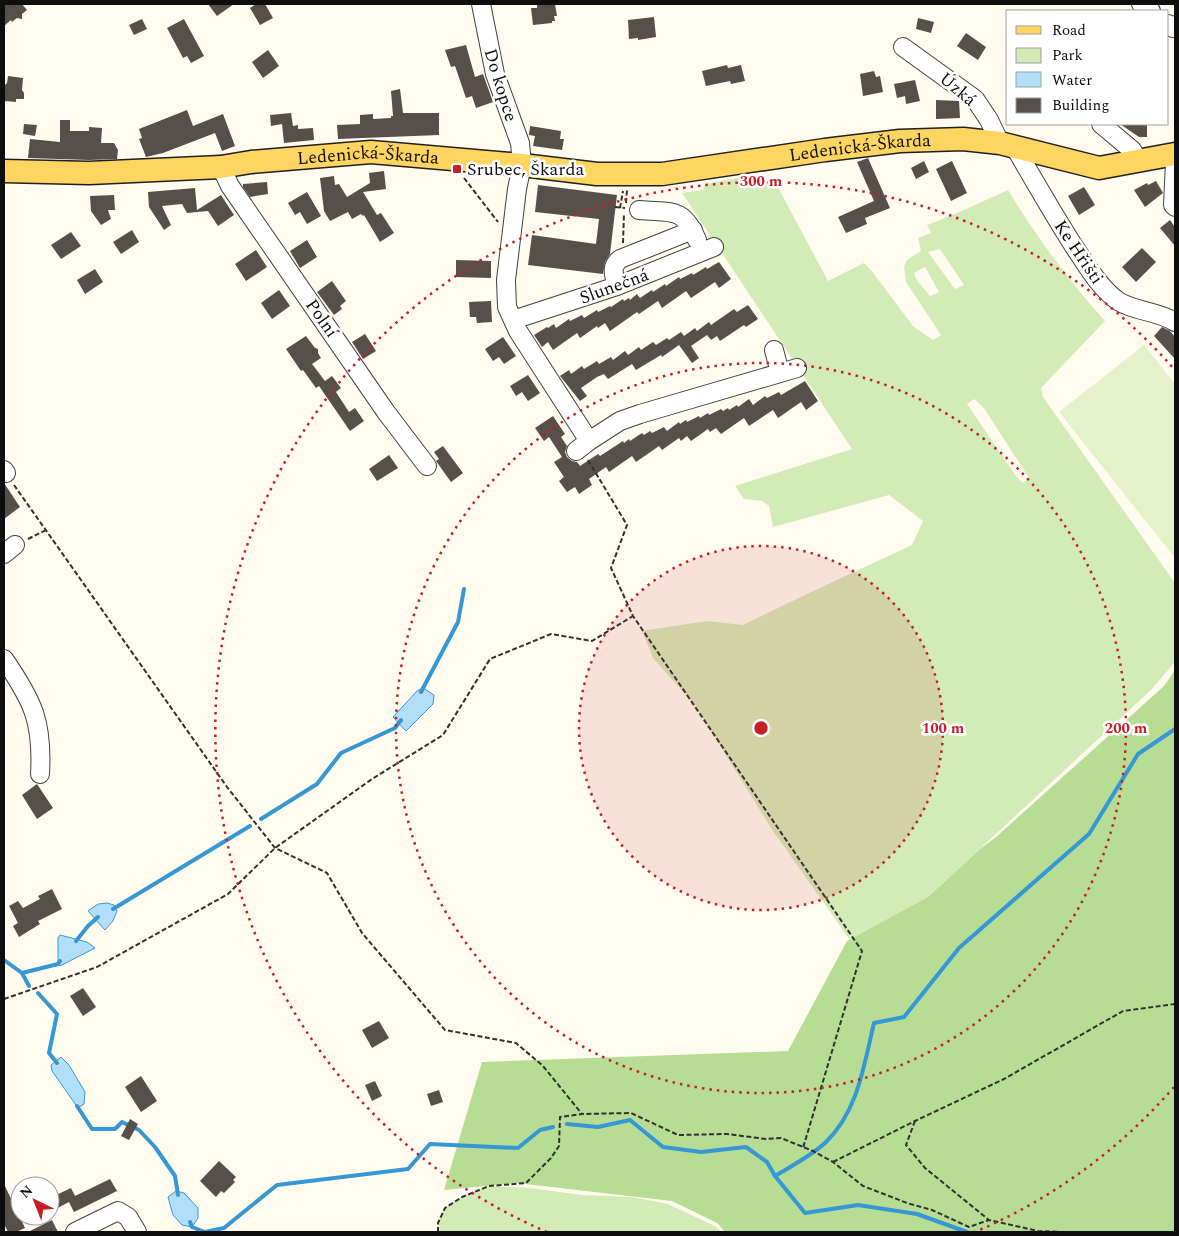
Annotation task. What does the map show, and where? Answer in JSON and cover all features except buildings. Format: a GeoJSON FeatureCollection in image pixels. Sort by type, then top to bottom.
{"type":"FeatureCollection","features":[{"type":"Feature","properties":{"kind":"main road","name":"Ledenická-Škarda"},"geometry":{"type":"LineString","coordinates":[[5,174],[221,168],[251,162],[370,152],[522,165],[597,174],[662,174],[900,141],[963,139],[1007,144],[1100,168],[1175,154]]}},
{"type":"Feature","properties":{"kind":"street","name":"Do kopce"},"geometry":{"type":"LineString","coordinates":[[481,4],[495,74],[520,143],[522,165]]}},
{"type":"Feature","properties":{"kind":"street","name":"Úzká"},"geometry":{"type":"LineString","coordinates":[[903,47],[975,99],[988,120],[1007,144]]}},
{"type":"Feature","properties":{"kind":"street"},"geometry":{"type":"LineString","coordinates":[[1102,125],[1132,150],[1140,162]]}},
{"type":"Feature","properties":{"kind":"street","name":"Ke Hřišti"},"geometry":{"type":"LineString","coordinates":[[1007,144],[1099,285],[1119,301],[1141,311],[1167,317],[1175,322]]}},
{"type":"Feature","properties":{"kind":"street"},"geometry":{"type":"LineString","coordinates":[[1175,162],[1173,204],[1175,207]]}},
{"type":"Feature","properties":{"kind":"street"},"geometry":{"type":"LineString","coordinates":[[522,165],[512,224],[506,280],[507,307],[583,446],[620,421],[789,370],[774,350]]}},
{"type":"Feature","properties":{"kind":"street","name":"Polní"},"geometry":{"type":"LineString","coordinates":[[221,168],[230,186],[386,412],[427,466]]}},
{"type":"Feature","properties":{"kind":"street"},"geometry":{"type":"LineString","coordinates":[[617,286],[613,267],[620,259],[693,230],[685,218],[679,214],[632,209]]}},
{"type":"Feature","properties":{"kind":"street","name":"Slunečná"},"geometry":{"type":"LineString","coordinates":[[513,320],[617,286],[708,249],[693,230]]}},
{"type":"Feature","properties":{"kind":"street"},"geometry":{"type":"LineString","coordinates":[[4,659],[22,686],[37,719],[41,750],[40,774]]}},
{"type":"Feature","properties":{"kind":"street"},"geometry":{"type":"LineString","coordinates":[[75,1232],[118,1211],[128,1217],[137,1232]]}},
{"type":"Feature","properties":{"kind":"path"},"geometry":{"type":"LineString","coordinates":[[464,161],[461,175],[499,222],[512,224]]}},
{"type":"Feature","properties":{"kind":"path"},"geometry":{"type":"LineString","coordinates":[[625,257],[622,224],[632,209],[628,189]]}},
{"type":"Feature","properties":{"kind":"path"},"geometry":{"type":"LineString","coordinates":[[616,207],[632,209]]}},
{"type":"Feature","properties":{"kind":"path"},"geometry":{"type":"LineString","coordinates":[[583,446],[587,458],[627,525],[611,568],[633,616],[862,951],[804,1148]]}},
{"type":"Feature","properties":{"kind":"path"},"geometry":{"type":"LineString","coordinates":[[5,471],[227,787],[275,848],[327,873],[362,932],[445,1030],[516,1043],[542,1066],[582,1114]]}},
{"type":"Feature","properties":{"kind":"path"},"geometry":{"type":"LineString","coordinates":[[9,549],[46,530]]}},
{"type":"Feature","properties":{"kind":"path"},"geometry":{"type":"LineString","coordinates":[[4,999],[97,967],[228,894],[275,848],[372,779],[443,734],[490,659],[551,634],[592,642],[633,616]]}},
{"type":"Feature","properties":{"kind":"path"},"geometry":{"type":"LineString","coordinates":[[833,1162],[1004,1079],[1123,1011],[1175,1004]]}},
{"type":"Feature","properties":{"kind":"path"},"geometry":{"type":"LineString","coordinates":[[438,1232],[438,1223],[445,1208],[462,1197],[489,1186],[526,1183],[551,1158],[559,1146],[560,1117],[582,1114],[631,1113],[678,1135],[727,1134],[766,1139],[781,1138],[833,1162],[864,1186],[907,1203],[932,1210],[969,1227],[989,1220]]}},
{"type":"Feature","properties":{"kind":"path"},"geometry":{"type":"LineString","coordinates":[[915,1121],[906,1145],[925,1168],[989,1220],[1038,1231],[1061,1232]]}},
{"type":"Feature","properties":{"kind":"green space"},"geometry":{"type":"Polygon","coordinates":[[[748,176],[761,183],[773,178],[828,281],[864,263],[913,326],[933,340],[941,335],[906,282],[904,266],[907,260],[921,251],[918,238],[931,233],[927,225],[1008,190],[1054,258],[1105,321],[1041,388],[1043,397],[1175,583],[1175,662],[1151,690],[928,897],[850,940],[773,831],[695,705],[653,658],[642,631],[707,621],[743,625],[912,545],[923,521],[889,495],[773,527],[769,506],[762,501],[744,499],[735,486],[852,449],[682,193],[703,190],[705,184],[748,176]],[[940,249],[928,252],[955,289],[964,285],[940,249]],[[925,267],[914,273],[916,279],[930,296],[939,292],[925,267]],[[974,399],[967,404],[1016,476],[1023,483],[1029,478],[984,408],[974,399]]]}},
{"type":"Feature","properties":{"kind":"green space"},"geometry":{"type":"Polygon","coordinates":[[[1144,345],[1175,384],[1175,558],[1059,412],[1144,345]]]}},
{"type":"Feature","properties":{"kind":"green space"},"geometry":{"type":"Polygon","coordinates":[[[1175,670],[1175,1232],[725,1232],[717,1223],[672,1201],[517,1183],[444,1190],[482,1062],[788,1051],[847,941],[928,897],[1164,686],[1175,670]]]}},
{"type":"Feature","properties":{"kind":"green space"},"geometry":{"type":"Polygon","coordinates":[[[489,1186],[531,1188],[582,1195],[632,1197],[668,1204],[715,1226],[722,1232],[441,1232],[437,1223],[445,1208],[462,1197],[489,1186]]]}},
{"type":"Feature","properties":{"kind":"water"},"geometry":{"type":"Polygon","coordinates":[[[423,688],[434,695],[433,704],[406,731],[393,717],[417,691],[423,688]]]}},
{"type":"Feature","properties":{"kind":"water"},"geometry":{"type":"Polygon","coordinates":[[[107,903],[114,905],[117,911],[113,921],[105,930],[88,911],[98,904],[107,903]]]}},
{"type":"Feature","properties":{"kind":"water"},"geometry":{"type":"Polygon","coordinates":[[[60,935],[87,942],[95,948],[60,966],[58,964],[58,938],[60,935]]]}},
{"type":"Feature","properties":{"kind":"water"},"geometry":{"type":"Polygon","coordinates":[[[61,1057],[69,1065],[85,1092],[84,1104],[78,1108],[52,1071],[51,1065],[61,1057]]]}},
{"type":"Feature","properties":{"kind":"water"},"geometry":{"type":"Polygon","coordinates":[[[176,1191],[184,1193],[198,1208],[198,1218],[192,1227],[182,1225],[173,1215],[168,1197],[176,1191]]]}},
{"type":"Feature","properties":{"kind":"waterway"},"geometry":{"type":"LineString","coordinates":[[421,692],[458,622],[464,589]]}},
{"type":"Feature","properties":{"kind":"waterway"},"geometry":{"type":"LineString","coordinates":[[261,819],[317,784],[341,753],[395,728],[401,720]]}},
{"type":"Feature","properties":{"kind":"waterway"},"geometry":{"type":"LineString","coordinates":[[775,1176],[821,1147],[837,1130],[853,1102],[863,1071],[874,1023],[904,1017],[959,948],[1089,834],[1138,754],[1175,729]]}},
{"type":"Feature","properties":{"kind":"waterway"},"geometry":{"type":"LineString","coordinates":[[113,909],[250,826]]}},
{"type":"Feature","properties":{"kind":"waterway"},"geometry":{"type":"LineString","coordinates":[[76,941],[98,917]]}},
{"type":"Feature","properties":{"kind":"waterway"},"geometry":{"type":"LineString","coordinates":[[4,960],[22,973],[29,986]]}},
{"type":"Feature","properties":{"kind":"waterway"},"geometry":{"type":"LineString","coordinates":[[22,973],[58,964],[60,961]]}},
{"type":"Feature","properties":{"kind":"waterway"},"geometry":{"type":"LineString","coordinates":[[38,993],[57,1014],[49,1053],[57,1063]]}},
{"type":"Feature","properties":{"kind":"waterway"},"geometry":{"type":"LineString","coordinates":[[77,1106],[92,1129],[115,1129],[122,1122],[139,1130],[155,1147],[175,1176],[178,1195]]}},
{"type":"Feature","properties":{"kind":"waterway"},"geometry":{"type":"LineString","coordinates":[[567,1124],[598,1127],[630,1120],[663,1147],[701,1152],[746,1147],[767,1162],[775,1176],[805,1213],[858,1205],[917,1214],[967,1232]]}},
{"type":"Feature","properties":{"kind":"waterway"},"geometry":{"type":"LineString","coordinates":[[190,1222],[192,1227],[205,1232],[224,1228],[277,1185],[408,1169],[430,1144],[518,1148],[540,1130],[553,1127]]}},
{"type":"Feature","properties":{"kind":"place","name":"Srubec, Škarda"},"geometry":{"type":"Point","coordinates":[457,169]}}]}
